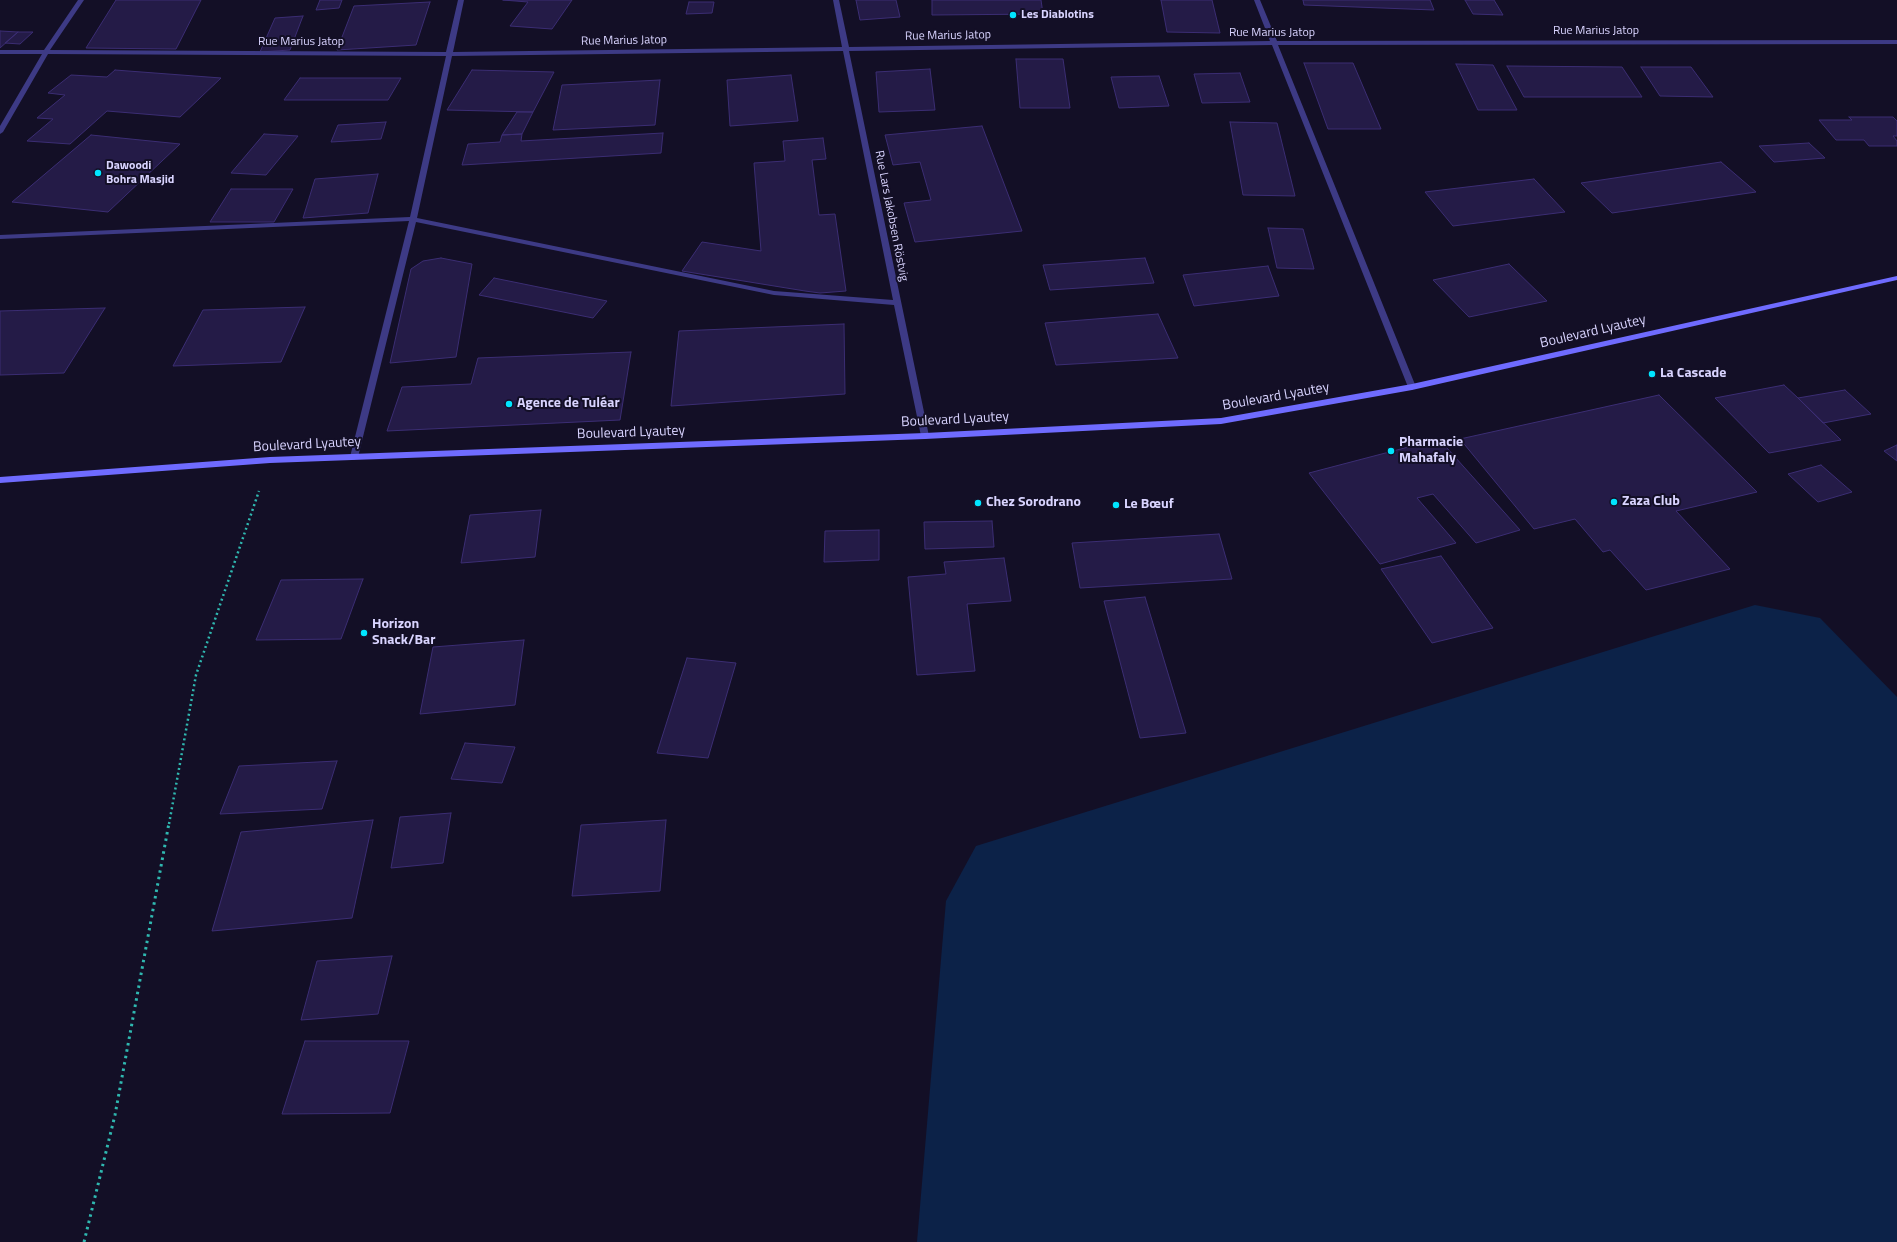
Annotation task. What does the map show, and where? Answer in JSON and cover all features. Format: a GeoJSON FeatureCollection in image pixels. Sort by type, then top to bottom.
{"type":"FeatureCollection","features":[{"type":"Feature","properties":{"kind":"street"},"geometry":{"type":"LineString","coordinates":[[0,132],[46,52],[81,0]]}},
{"type":"Feature","properties":{"kind":"street"},"geometry":{"type":"LineString","coordinates":[[354,457],[413,219],[461,0]]}},
{"type":"Feature","properties":{"kind":"street","name":"Rue Lars Jakobsen Röstvig"},"geometry":{"type":"LineString","coordinates":[[836,0],[925,436]]}},
{"type":"Feature","properties":{"kind":"street"},"geometry":{"type":"LineString","coordinates":[[1257,0],[1412,387]]}},
{"type":"Feature","properties":{"kind":"street","name":"Rue Marius Jatop"},"geometry":{"type":"LineString","coordinates":[[0,52],[449,54],[846,50],[916,47],[1273,43],[1897,42]]}},
{"type":"Feature","properties":{"kind":"street"},"geometry":{"type":"LineString","coordinates":[[0,237],[413,219],[774,292],[897,303]]}},
{"type":"Feature","properties":{"kind":"street","name":"Boulevard Lyautey"},"geometry":{"type":"LineString","coordinates":[[0,480],[270,460],[925,436],[1221,421],[1412,387],[1897,278]]}},
{"type":"Feature","properties":{"kind":"path"},"geometry":{"type":"LineString","coordinates":[[84,1242],[115,1115],[196,675],[270,460]]}},
{"type":"Feature","properties":{"kind":"water"},"geometry":{"type":"Polygon","coordinates":[[[1755,605],[1820,618],[1897,697],[1897,1242],[917,1242],[946,901],[976,846],[1755,605]]]}},
{"type":"Feature","properties":{"kind":"building"},"geometry":{"type":"Polygon","coordinates":[[[116,0],[201,0],[176,49],[86,48],[116,0]]]}},
{"type":"Feature","properties":{"kind":"building"},"geometry":{"type":"Polygon","coordinates":[[[320,0],[342,0],[339,8],[316,10],[320,0]]]}},
{"type":"Feature","properties":{"kind":"building"},"geometry":{"type":"Polygon","coordinates":[[[503,0],[572,0],[552,29],[510,26],[528,2],[503,0]]]}},
{"type":"Feature","properties":{"kind":"building"},"geometry":{"type":"Polygon","coordinates":[[[856,0],[896,0],[900,17],[860,20],[856,0]]]}},
{"type":"Feature","properties":{"kind":"building"},"geometry":{"type":"Polygon","coordinates":[[[932,0],[1041,0],[1043,14],[932,15],[932,0]]]}},
{"type":"Feature","properties":{"kind":"building"},"geometry":{"type":"Polygon","coordinates":[[[1161,0],[1212,0],[1220,33],[1167,32],[1161,0]]]}},
{"type":"Feature","properties":{"kind":"building"},"geometry":{"type":"Polygon","coordinates":[[[1303,0],[1430,0],[1434,10],[1304,5],[1303,0]]]}},
{"type":"Feature","properties":{"kind":"building"},"geometry":{"type":"Polygon","coordinates":[[[1465,0],[1494,0],[1503,15],[1473,14],[1465,0]]]}},
{"type":"Feature","properties":{"kind":"building"},"geometry":{"type":"Polygon","coordinates":[[[430,2],[416,45],[337,50],[354,6],[430,2]]]}},
{"type":"Feature","properties":{"kind":"building"},"geometry":{"type":"Polygon","coordinates":[[[689,2],[714,2],[712,13],[686,14],[689,2]]]}},
{"type":"Feature","properties":{"kind":"building"},"geometry":{"type":"Polygon","coordinates":[[[303,16],[290,50],[260,52],[275,18],[303,16]]]}},
{"type":"Feature","properties":{"kind":"building"},"geometry":{"type":"Polygon","coordinates":[[[0,31],[18,32],[0,48],[0,31]]]}},
{"type":"Feature","properties":{"kind":"building"},"geometry":{"type":"Polygon","coordinates":[[[18,32],[33,32],[20,44],[5,43],[18,32]]]}},
{"type":"Feature","properties":{"kind":"building"},"geometry":{"type":"Polygon","coordinates":[[[1016,59],[1063,59],[1070,108],[1020,108],[1016,59]]]}},
{"type":"Feature","properties":{"kind":"building"},"geometry":{"type":"Polygon","coordinates":[[[1304,63],[1353,63],[1381,129],[1328,129],[1304,63]]]}},
{"type":"Feature","properties":{"kind":"building"},"geometry":{"type":"Polygon","coordinates":[[[1456,64],[1493,65],[1517,110],[1478,110],[1456,64]]]}},
{"type":"Feature","properties":{"kind":"building"},"geometry":{"type":"Polygon","coordinates":[[[1507,66],[1622,67],[1642,97],[1524,97],[1507,66]]]}},
{"type":"Feature","properties":{"kind":"building"},"geometry":{"type":"Polygon","coordinates":[[[1641,67],[1691,67],[1713,97],[1660,96],[1641,67]]]}},
{"type":"Feature","properties":{"kind":"building"},"geometry":{"type":"Polygon","coordinates":[[[930,69],[935,110],[879,112],[876,72],[930,69]]]}},
{"type":"Feature","properties":{"kind":"building"},"geometry":{"type":"Polygon","coordinates":[[[115,70],[221,78],[180,117],[107,111],[70,144],[27,141],[53,119],[37,118],[65,95],[48,93],[71,75],[107,77],[115,70]]]}},
{"type":"Feature","properties":{"kind":"building"},"geometry":{"type":"Polygon","coordinates":[[[472,70],[554,72],[533,112],[447,110],[472,70]]]}},
{"type":"Feature","properties":{"kind":"building"},"geometry":{"type":"Polygon","coordinates":[[[1240,73],[1250,102],[1202,103],[1194,74],[1240,73]]]}},
{"type":"Feature","properties":{"kind":"building"},"geometry":{"type":"Polygon","coordinates":[[[791,75],[798,121],[730,126],[727,80],[791,75]]]}},
{"type":"Feature","properties":{"kind":"building"},"geometry":{"type":"Polygon","coordinates":[[[1159,76],[1169,106],[1119,108],[1111,77],[1159,76]]]}},
{"type":"Feature","properties":{"kind":"building"},"geometry":{"type":"Polygon","coordinates":[[[300,78],[401,78],[388,100],[284,100],[300,78]]]}},
{"type":"Feature","properties":{"kind":"building"},"geometry":{"type":"Polygon","coordinates":[[[660,80],[655,125],[553,130],[562,85],[660,80]]]}},
{"type":"Feature","properties":{"kind":"building"},"geometry":{"type":"Polygon","coordinates":[[[517,112],[533,112],[522,134],[502,135],[517,112]]]}},
{"type":"Feature","properties":{"kind":"building"},"geometry":{"type":"Polygon","coordinates":[[[1849,117],[1893,117],[1897,121],[1897,136],[1893,136],[1897,141],[1897,146],[1869,146],[1864,140],[1836,140],[1819,120],[1852,120],[1849,117]]]}},
{"type":"Feature","properties":{"kind":"building"},"geometry":{"type":"Polygon","coordinates":[[[386,122],[381,139],[331,142],[338,125],[386,122]]]}},
{"type":"Feature","properties":{"kind":"building"},"geometry":{"type":"Polygon","coordinates":[[[1230,122],[1277,123],[1295,196],[1243,195],[1230,122]]]}},
{"type":"Feature","properties":{"kind":"building"},"geometry":{"type":"Polygon","coordinates":[[[982,126],[1022,231],[915,242],[904,203],[931,200],[920,162],[893,165],[885,135],[982,126]]]}},
{"type":"Feature","properties":{"kind":"building"},"geometry":{"type":"Polygon","coordinates":[[[663,133],[661,153],[462,165],[468,144],[500,142],[502,135],[522,134],[521,141],[663,133]]]}},
{"type":"Feature","properties":{"kind":"building"},"geometry":{"type":"Polygon","coordinates":[[[264,134],[298,136],[266,175],[231,173],[264,134]]]}},
{"type":"Feature","properties":{"kind":"building","name":"Dawoodi Bohra Masjid"},"geometry":{"type":"Polygon","coordinates":[[[91,135],[180,144],[108,212],[12,202],[91,135]]]}},
{"type":"Feature","properties":{"kind":"building"},"geometry":{"type":"Polygon","coordinates":[[[823,138],[826,159],[812,160],[819,215],[835,214],[846,291],[820,293],[682,271],[702,242],[761,251],[754,163],[785,161],[783,141],[823,138]]]}},
{"type":"Feature","properties":{"kind":"building"},"geometry":{"type":"Polygon","coordinates":[[[1809,143],[1825,158],[1774,162],[1759,146],[1809,143]]]}},
{"type":"Feature","properties":{"kind":"building"},"geometry":{"type":"Polygon","coordinates":[[[1721,162],[1756,192],[1612,213],[1581,183],[1721,162]]]}},
{"type":"Feature","properties":{"kind":"building"},"geometry":{"type":"Polygon","coordinates":[[[378,174],[368,213],[303,218],[315,179],[378,174]]]}},
{"type":"Feature","properties":{"kind":"building"},"geometry":{"type":"Polygon","coordinates":[[[1534,179],[1565,212],[1453,226],[1425,192],[1534,179]]]}},
{"type":"Feature","properties":{"kind":"building"},"geometry":{"type":"Polygon","coordinates":[[[231,189],[293,189],[274,222],[210,222],[231,189]]]}},
{"type":"Feature","properties":{"kind":"building"},"geometry":{"type":"Polygon","coordinates":[[[1268,228],[1303,229],[1314,269],[1277,268],[1268,228]]]}},
{"type":"Feature","properties":{"kind":"building"},"geometry":{"type":"Polygon","coordinates":[[[441,258],[472,264],[456,357],[390,363],[411,269],[423,261],[441,258]]]}},
{"type":"Feature","properties":{"kind":"building"},"geometry":{"type":"Polygon","coordinates":[[[1145,258],[1154,283],[1050,290],[1043,265],[1145,258]]]}},
{"type":"Feature","properties":{"kind":"building"},"geometry":{"type":"Polygon","coordinates":[[[1509,264],[1547,301],[1469,317],[1433,280],[1509,264]]]}},
{"type":"Feature","properties":{"kind":"building"},"geometry":{"type":"Polygon","coordinates":[[[1268,266],[1279,296],[1194,306],[1183,275],[1268,266]]]}},
{"type":"Feature","properties":{"kind":"building"},"geometry":{"type":"Polygon","coordinates":[[[494,278],[607,301],[593,318],[479,295],[494,278]]]}},
{"type":"Feature","properties":{"kind":"building"},"geometry":{"type":"Polygon","coordinates":[[[305,307],[281,362],[173,366],[203,310],[305,307]]]}},
{"type":"Feature","properties":{"kind":"building"},"geometry":{"type":"Polygon","coordinates":[[[105,308],[64,373],[0,375],[0,311],[105,308]]]}},
{"type":"Feature","properties":{"kind":"building"},"geometry":{"type":"Polygon","coordinates":[[[1158,314],[1178,358],[1056,365],[1045,323],[1158,314]]]}},
{"type":"Feature","properties":{"kind":"building"},"geometry":{"type":"Polygon","coordinates":[[[844,324],[845,394],[671,406],[679,331],[844,324]]]}},
{"type":"Feature","properties":{"kind":"building","name":"Agence de Tuléar"},"geometry":{"type":"Polygon","coordinates":[[[631,352],[620,420],[387,431],[402,387],[471,384],[478,358],[631,352]]]}},
{"type":"Feature","properties":{"kind":"building"},"geometry":{"type":"Polygon","coordinates":[[[1784,385],[1841,440],[1769,453],[1715,398],[1784,385]]]}},
{"type":"Feature","properties":{"kind":"building"},"geometry":{"type":"Polygon","coordinates":[[[1845,390],[1871,414],[1823,423],[1798,398],[1845,390]]]}},
{"type":"Feature","properties":{"kind":"building","name":"Zaza Club"},"geometry":{"type":"Polygon","coordinates":[[[1659,395],[1757,492],[1676,511],[1730,569],[1646,590],[1610,550],[1603,552],[1575,519],[1534,529],[1460,439],[1659,395]]]}},
{"type":"Feature","properties":{"kind":"building"},"geometry":{"type":"Polygon","coordinates":[[[1439,439],[1520,530],[1476,543],[1433,494],[1417,498],[1456,543],[1380,564],[1309,473],[1439,439]]]}},
{"type":"Feature","properties":{"kind":"building"},"geometry":{"type":"Polygon","coordinates":[[[1897,445],[1897,461],[1884,451],[1897,445]]]}},
{"type":"Feature","properties":{"kind":"building"},"geometry":{"type":"Polygon","coordinates":[[[1821,465],[1852,492],[1818,502],[1788,474],[1821,465]]]}},
{"type":"Feature","properties":{"kind":"building"},"geometry":{"type":"Polygon","coordinates":[[[541,510],[535,557],[461,563],[470,515],[541,510]]]}},
{"type":"Feature","properties":{"kind":"building"},"geometry":{"type":"Polygon","coordinates":[[[992,521],[994,547],[925,549],[924,522],[992,521]]]}},
{"type":"Feature","properties":{"kind":"building"},"geometry":{"type":"Polygon","coordinates":[[[879,530],[879,560],[824,562],[825,531],[879,530]]]}},
{"type":"Feature","properties":{"kind":"building"},"geometry":{"type":"Polygon","coordinates":[[[1219,534],[1232,579],[1080,588],[1072,543],[1219,534]]]}},
{"type":"Feature","properties":{"kind":"building"},"geometry":{"type":"Polygon","coordinates":[[[1441,556],[1493,628],[1432,643],[1381,569],[1441,556]]]}},
{"type":"Feature","properties":{"kind":"building"},"geometry":{"type":"Polygon","coordinates":[[[1004,558],[1011,601],[967,604],[975,671],[917,675],[908,577],[946,574],[944,562],[1004,558]]]}},
{"type":"Feature","properties":{"kind":"building"},"geometry":{"type":"Polygon","coordinates":[[[363,579],[341,639],[256,640],[281,580],[363,579]]]}},
{"type":"Feature","properties":{"kind":"building"},"geometry":{"type":"Polygon","coordinates":[[[1145,597],[1186,733],[1140,738],[1104,601],[1145,597]]]}},
{"type":"Feature","properties":{"kind":"building"},"geometry":{"type":"Polygon","coordinates":[[[524,640],[515,705],[420,714],[433,647],[524,640]]]}},
{"type":"Feature","properties":{"kind":"building"},"geometry":{"type":"Polygon","coordinates":[[[687,658],[736,663],[708,758],[657,753],[687,658]]]}},
{"type":"Feature","properties":{"kind":"building"},"geometry":{"type":"Polygon","coordinates":[[[465,743],[515,747],[502,783],[451,779],[465,743]]]}},
{"type":"Feature","properties":{"kind":"building"},"geometry":{"type":"Polygon","coordinates":[[[337,761],[322,809],[220,814],[239,766],[337,761]]]}},
{"type":"Feature","properties":{"kind":"building"},"geometry":{"type":"Polygon","coordinates":[[[451,813],[443,863],[391,868],[400,817],[451,813]]]}},
{"type":"Feature","properties":{"kind":"building"},"geometry":{"type":"Polygon","coordinates":[[[373,820],[352,918],[212,931],[241,832],[373,820]]]}},
{"type":"Feature","properties":{"kind":"building"},"geometry":{"type":"Polygon","coordinates":[[[666,820],[660,891],[572,896],[581,825],[666,820]]]}},
{"type":"Feature","properties":{"kind":"building"},"geometry":{"type":"Polygon","coordinates":[[[392,956],[378,1014],[301,1020],[317,961],[392,956]]]}},
{"type":"Feature","properties":{"kind":"building"},"geometry":{"type":"Polygon","coordinates":[[[305,1041],[409,1041],[390,1113],[282,1114],[305,1041]]]}},
{"type":"Feature","properties":{"kind":"place","name":"Les Diablotins"},"geometry":{"type":"Point","coordinates":[1013,15]}},
{"type":"Feature","properties":{"kind":"place","name":"Dawoodi Bohra Masjid"},"geometry":{"type":"Point","coordinates":[98,173]}},
{"type":"Feature","properties":{"kind":"place","name":"La Cascade"},"geometry":{"type":"Point","coordinates":[1652,374]}},
{"type":"Feature","properties":{"kind":"place","name":"Agence de Tuléar"},"geometry":{"type":"Point","coordinates":[509,404]}},
{"type":"Feature","properties":{"kind":"place","name":"Pharmacie Mahafaly"},"geometry":{"type":"Point","coordinates":[1391,451]}},
{"type":"Feature","properties":{"kind":"place","name":"Zaza Club"},"geometry":{"type":"Point","coordinates":[1614,502]}},
{"type":"Feature","properties":{"kind":"place","name":"Chez Sorodrano"},"geometry":{"type":"Point","coordinates":[978,503]}},
{"type":"Feature","properties":{"kind":"place","name":"Le Bœuf"},"geometry":{"type":"Point","coordinates":[1116,505]}},
{"type":"Feature","properties":{"kind":"place","name":"Horizon Snack/Bar"},"geometry":{"type":"Point","coordinates":[364,633]}}]}
